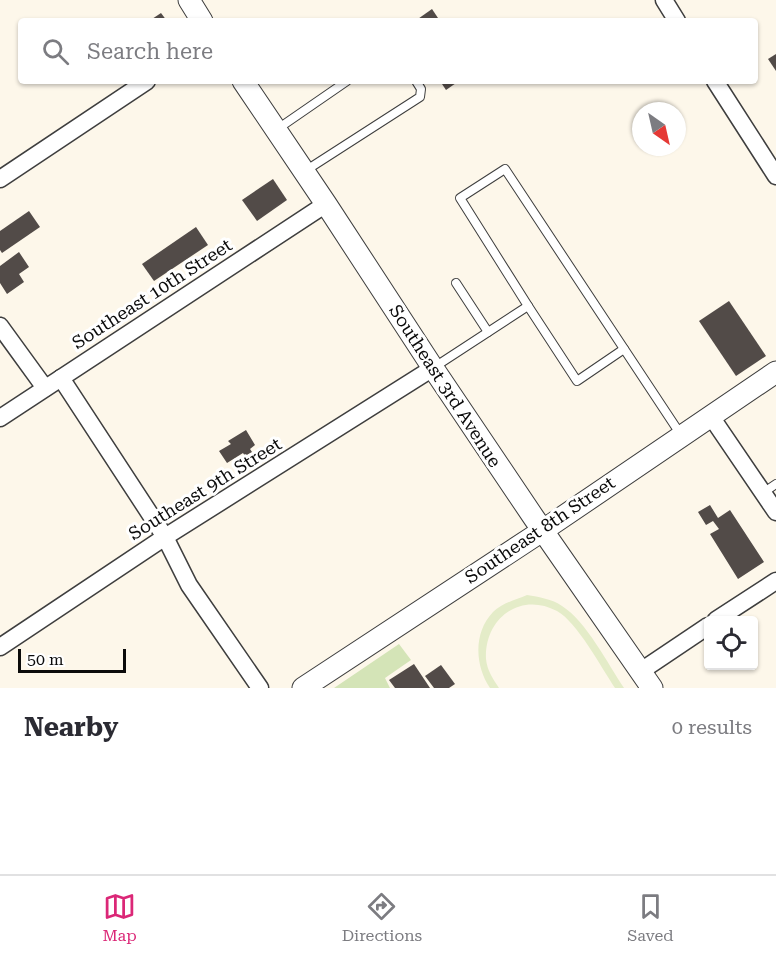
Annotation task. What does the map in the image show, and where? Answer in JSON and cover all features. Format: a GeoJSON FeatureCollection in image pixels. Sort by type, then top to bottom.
{"type":"FeatureCollection","features":[{"type":"Feature","properties":{"kind":"street"},"geometry":{"type":"LineString","coordinates":[[189,0],[200,18]]}},
{"type":"Feature","properties":{"kind":"street"},"geometry":{"type":"LineString","coordinates":[[664,0],[675,18]]}},
{"type":"Feature","properties":{"kind":"street"},"geometry":{"type":"LineString","coordinates":[[0,179],[142,84]]}},
{"type":"Feature","properties":{"kind":"street","name":"Southeast 3rd Avenue"},"geometry":{"type":"LineString","coordinates":[[245,84],[327,204],[542,531],[646,680]]}},
{"type":"Feature","properties":{"kind":"street"},"geometry":{"type":"LineString","coordinates":[[717,84],[776,176]]}},
{"type":"Feature","properties":{"kind":"street","name":"Southeast 10th Street"},"geometry":{"type":"LineString","coordinates":[[0,418],[327,204]]}},
{"type":"Feature","properties":{"kind":"street"},"geometry":{"type":"LineString","coordinates":[[0,326],[45,388]]}},
{"type":"Feature","properties":{"kind":"street","name":"Southeast 9th Street"},"geometry":{"type":"LineString","coordinates":[[0,647],[165,537],[433,368]]}},
{"type":"Feature","properties":{"kind":"street","name":"Southeast 8th Street"},"geometry":{"type":"LineString","coordinates":[[303,688],[542,531],[710,415],[775,376]]}},
{"type":"Feature","properties":{"kind":"street"},"geometry":{"type":"LineString","coordinates":[[61,378],[165,537],[189,585],[260,688]]}},
{"type":"Feature","properties":{"kind":"street"},"geometry":{"type":"LineString","coordinates":[[710,415],[769,488],[776,512]]}},
{"type":"Feature","properties":{"kind":"street"},"geometry":{"type":"LineString","coordinates":[[723,616],[776,580]]}},
{"type":"Feature","properties":{"kind":"street"},"geometry":{"type":"LineString","coordinates":[[646,680],[704,629]]}},
{"type":"Feature","properties":{"kind":"lane"},"geometry":{"type":"LineString","coordinates":[[276,130],[343,84]]}},
{"type":"Feature","properties":{"kind":"lane"},"geometry":{"type":"LineString","coordinates":[[305,171],[420,97],[421,89],[418,84]]}},
{"type":"Feature","properties":{"kind":"lane"},"geometry":{"type":"LineString","coordinates":[[624,349],[577,381],[460,198],[505,169],[681,435]]}},
{"type":"Feature","properties":{"kind":"lane"},"geometry":{"type":"LineString","coordinates":[[456,283],[488,332]]}},
{"type":"Feature","properties":{"kind":"lane"},"geometry":{"type":"LineString","coordinates":[[433,368],[528,306]]}},
{"type":"Feature","properties":{"kind":"green space"},"geometry":{"type":"Polygon","coordinates":[[[527,595],[554,602],[571,613],[588,632],[624,688],[615,688],[596,657],[565,617],[557,611],[530,604],[507,612],[491,632],[486,659],[489,671],[499,688],[490,688],[479,660],[479,639],[482,630],[493,612],[527,595]]]}},
{"type":"Feature","properties":{"kind":"green space"},"geometry":{"type":"Polygon","coordinates":[[[399,644],[411,660],[385,678],[390,688],[334,688],[399,644]]]}},
{"type":"Feature","properties":{"kind":"building"},"geometry":{"type":"Polygon","coordinates":[[[432,9],[438,18],[419,18],[432,9]]]}},
{"type":"Feature","properties":{"kind":"building"},"geometry":{"type":"Polygon","coordinates":[[[161,13],[165,18],[154,18],[161,13]]]}},
{"type":"Feature","properties":{"kind":"building"},"geometry":{"type":"Polygon","coordinates":[[[776,54],[776,71],[768,59],[776,54]]]}},
{"type":"Feature","properties":{"kind":"building"},"geometry":{"type":"Polygon","coordinates":[[[442,84],[455,84],[446,90],[442,84]]]}},
{"type":"Feature","properties":{"kind":"building"},"geometry":{"type":"Polygon","coordinates":[[[273,179],[287,200],[257,221],[242,200],[273,179]]]}},
{"type":"Feature","properties":{"kind":"building"},"geometry":{"type":"Polygon","coordinates":[[[29,211],[40,227],[2,253],[0,231],[29,211]]]}},
{"type":"Feature","properties":{"kind":"building"},"geometry":{"type":"Polygon","coordinates":[[[196,227],[208,245],[154,281],[142,264],[196,227]]]}},
{"type":"Feature","properties":{"kind":"building"},"geometry":{"type":"Polygon","coordinates":[[[19,252],[29,267],[19,274],[24,282],[7,294],[0,283],[0,266],[19,252]]]}},
{"type":"Feature","properties":{"kind":"building"},"geometry":{"type":"Polygon","coordinates":[[[729,301],[766,356],[736,376],[699,321],[729,301]]]}},
{"type":"Feature","properties":{"kind":"building"},"geometry":{"type":"Polygon","coordinates":[[[246,430],[255,445],[250,449],[252,452],[245,456],[243,453],[227,463],[219,451],[231,444],[228,441],[246,430]]]}},
{"type":"Feature","properties":{"kind":"building"},"geometry":{"type":"Polygon","coordinates":[[[710,505],[718,518],[730,510],[764,562],[738,579],[710,534],[719,529],[713,521],[706,525],[698,512],[710,505]]]}},
{"type":"Feature","properties":{"kind":"building"},"geometry":{"type":"Polygon","coordinates":[[[414,664],[430,688],[395,688],[389,680],[414,664]]]}},
{"type":"Feature","properties":{"kind":"building"},"geometry":{"type":"Polygon","coordinates":[[[441,665],[455,684],[449,688],[434,688],[425,676],[441,665]]]}}]}
